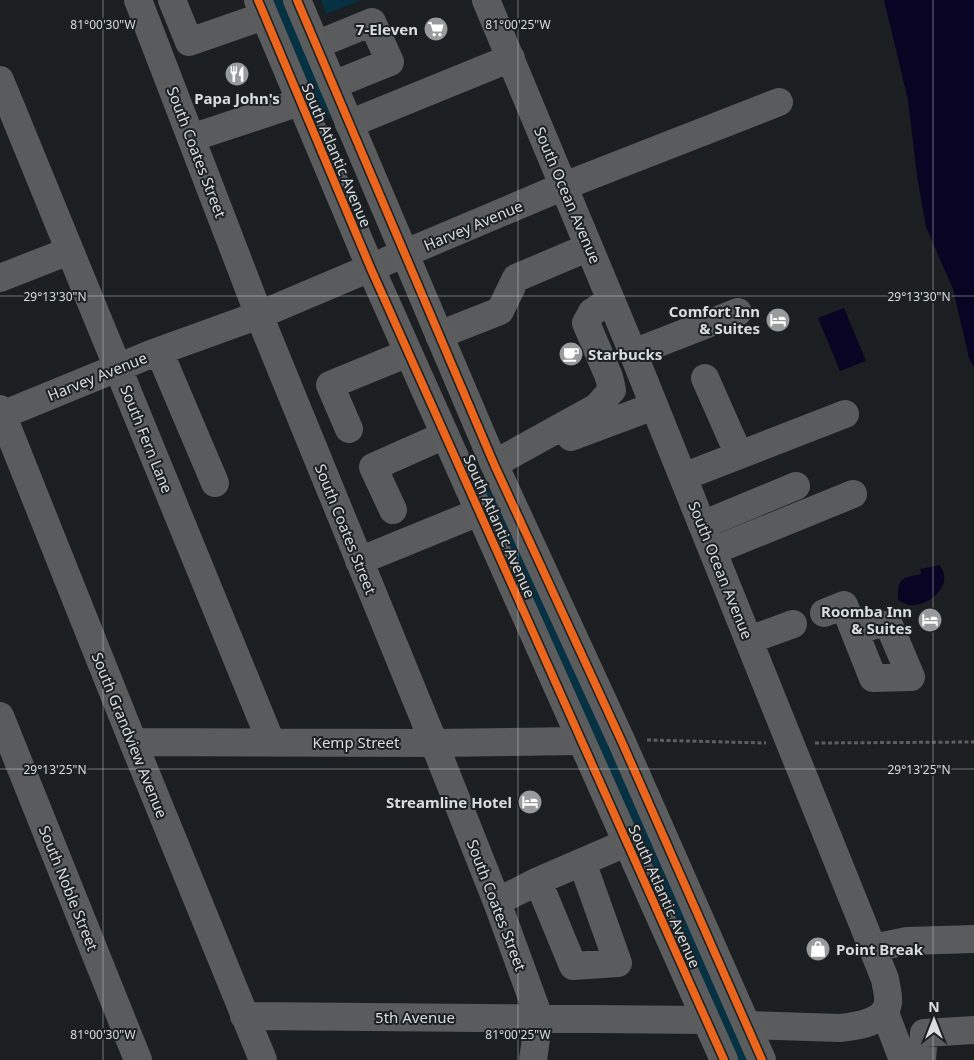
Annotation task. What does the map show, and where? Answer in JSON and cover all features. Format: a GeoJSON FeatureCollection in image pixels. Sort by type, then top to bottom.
{"type":"FeatureCollection","features":[{"type":"Feature","properties":{"kind":"main road","name":"South Atlantic Avenue"},"geometry":{"type":"LineString","coordinates":[[296,0],[494,464],[622,740],[762,1060]]}},
{"type":"Feature","properties":{"kind":"main road","name":"South Atlantic Avenue"},"geometry":{"type":"LineString","coordinates":[[261,8],[371,269],[724,1060]]}},
{"type":"Feature","properties":{"kind":"street","name":"South Coates Street"},"geometry":{"type":"LineString","coordinates":[[138,0],[259,315],[497,902],[539,1018],[533,1060]]}},
{"type":"Feature","properties":{"kind":"street"},"geometry":{"type":"LineString","coordinates":[[172,0],[189,42],[261,8]]}},
{"type":"Feature","properties":{"kind":"street","name":"South Ocean Avenue"},"geometry":{"type":"LineString","coordinates":[[486,0],[590,247],[873,948],[885,979],[888,1001],[885,1013]]}},
{"type":"Feature","properties":{"kind":"street"},"geometry":{"type":"LineString","coordinates":[[316,45],[372,22],[390,62],[332,85]]}},
{"type":"Feature","properties":{"kind":"street"},"geometry":{"type":"LineString","coordinates":[[349,124],[511,58]]}},
{"type":"Feature","properties":{"kind":"street","name":"South Fern Lane"},"geometry":{"type":"LineString","coordinates":[[0,80],[8,121],[69,251],[271,742]]}},
{"type":"Feature","properties":{"kind":"street"},"geometry":{"type":"LineString","coordinates":[[191,138],[300,102]]}},
{"type":"Feature","properties":{"kind":"street","name":"Harvey Avenue"},"geometry":{"type":"LineString","coordinates":[[1,413],[159,351],[259,315],[564,186],[780,102]]}},
{"type":"Feature","properties":{"kind":"street"},"geometry":{"type":"LineString","coordinates":[[439,335],[500,312],[516,278],[590,247]]}},
{"type":"Feature","properties":{"kind":"street"},"geometry":{"type":"LineString","coordinates":[[0,278],[69,251]]}},
{"type":"Feature","properties":{"kind":"street"},"geometry":{"type":"LineString","coordinates":[[494,464],[597,407],[612,390],[610,377],[586,323],[592,312],[611,300]]}},
{"type":"Feature","properties":{"kind":"street"},"geometry":{"type":"LineString","coordinates":[[633,353],[738,312]]}},
{"type":"Feature","properties":{"kind":"street"},"geometry":{"type":"LineString","coordinates":[[159,351],[215,483]]}},
{"type":"Feature","properties":{"kind":"street"},"geometry":{"type":"LineString","coordinates":[[349,429],[330,385],[408,353]]}},
{"type":"Feature","properties":{"kind":"street"},"geometry":{"type":"LineString","coordinates":[[705,378],[738,455]]}},
{"type":"Feature","properties":{"kind":"street"},"geometry":{"type":"LineString","coordinates":[[494,464],[654,406]]}},
{"type":"Feature","properties":{"kind":"street","name":"South Grandview Avenue"},"geometry":{"type":"LineString","coordinates":[[1,413],[244,1016],[264,1060]]}},
{"type":"Feature","properties":{"kind":"street"},"geometry":{"type":"LineString","coordinates":[[683,477],[845,414]]}},
{"type":"Feature","properties":{"kind":"street"},"geometry":{"type":"LineString","coordinates":[[393,510],[373,467],[445,435]]}},
{"type":"Feature","properties":{"kind":"street"},"geometry":{"type":"LineString","coordinates":[[702,525],[796,486]]}},
{"type":"Feature","properties":{"kind":"street"},"geometry":{"type":"LineString","coordinates":[[713,550],[853,494]]}},
{"type":"Feature","properties":{"kind":"street"},"geometry":{"type":"LineString","coordinates":[[359,561],[479,512]]}},
{"type":"Feature","properties":{"kind":"street"},"geometry":{"type":"LineString","coordinates":[[824,612],[844,605],[855,632]]}},
{"type":"Feature","properties":{"kind":"street"},"geometry":{"type":"LineString","coordinates":[[749,640],[793,624]]}},
{"type":"Feature","properties":{"kind":"street","name":"South Noble Street"},"geometry":{"type":"LineString","coordinates":[[0,716],[138,1060]]}},
{"type":"Feature","properties":{"kind":"street","name":"Kemp Street"},"geometry":{"type":"LineString","coordinates":[[133,742],[434,743],[580,741]]}},
{"type":"Feature","properties":{"kind":"street"},"geometry":{"type":"LineString","coordinates":[[497,902],[538,881],[626,843]]}},
{"type":"Feature","properties":{"kind":"street"},"geometry":{"type":"LineString","coordinates":[[538,881],[573,966],[618,963],[582,862]]}},
{"type":"Feature","properties":{"kind":"street"},"geometry":{"type":"LineString","coordinates":[[873,948],[907,940],[974,939]]}},
{"type":"Feature","properties":{"kind":"street"},"geometry":{"type":"LineString","coordinates":[[747,1025],[845,1027],[875,1020],[885,1013],[903,1060]]}},
{"type":"Feature","properties":{"kind":"street","name":"5th Avenue"},"geometry":{"type":"LineString","coordinates":[[244,1016],[705,1020]]}},
{"type":"Feature","properties":{"kind":"street"},"geometry":{"type":"LineString","coordinates":[[922,1060],[924,1033],[974,1030]]}},
{"type":"Feature","properties":{"kind":"shaded area"},"geometry":{"type":"Polygon","coordinates":[[[267,0],[284,0],[332,118],[329,119],[298,76],[267,0]]]}},
{"type":"Feature","properties":{"kind":"shaded area"},"geometry":{"type":"Polygon","coordinates":[[[321,0],[361,0],[326,14],[321,0]]]}},
{"type":"Feature","properties":{"kind":"shaded area"},"geometry":{"type":"Polygon","coordinates":[[[884,0],[974,0],[974,368],[969,358],[953,289],[926,227],[917,176],[908,100],[884,0]]]}},
{"type":"Feature","properties":{"kind":"shaded area"},"geometry":{"type":"Polygon","coordinates":[[[844,308],[866,361],[840,371],[818,318],[844,308]]]}},
{"type":"Feature","properties":{"kind":"shaded area"},"geometry":{"type":"Polygon","coordinates":[[[478,477],[506,512],[750,1060],[733,1060],[478,477]]]}},
{"type":"Feature","properties":{"kind":"shaded area"},"geometry":{"type":"Polygon","coordinates":[[[940,565],[944,574],[944,581],[939,592],[929,600],[918,605],[907,604],[898,600],[898,588],[905,578],[921,574],[920,569],[940,565]]]}},
{"type":"Feature","properties":{"kind":"cycle path"},"geometry":{"type":"LineString","coordinates":[[258,0],[371,269],[724,1060]]}},
{"type":"Feature","properties":{"kind":"cycle path"},"geometry":{"type":"LineString","coordinates":[[297,0],[494,464],[621,740],[762,1060]]}},
{"type":"Feature","properties":{"kind":"place","name":"7-Eleven"},"geometry":{"type":"Point","coordinates":[436,29]}},
{"type":"Feature","properties":{"kind":"place","name":"Papa John's"},"geometry":{"type":"Point","coordinates":[237,74]}},
{"type":"Feature","properties":{"kind":"place","name":"Comfort Inn & Suites"},"geometry":{"type":"Point","coordinates":[778,320]}},
{"type":"Feature","properties":{"kind":"place","name":"Starbucks"},"geometry":{"type":"Point","coordinates":[571,354]}},
{"type":"Feature","properties":{"kind":"place","name":"Roomba Inn & Suites"},"geometry":{"type":"Point","coordinates":[930,620]}},
{"type":"Feature","properties":{"kind":"place","name":"Streamline Hotel"},"geometry":{"type":"Point","coordinates":[530,802]}},
{"type":"Feature","properties":{"kind":"place","name":"Point Break"},"geometry":{"type":"Point","coordinates":[818,949]}}]}
